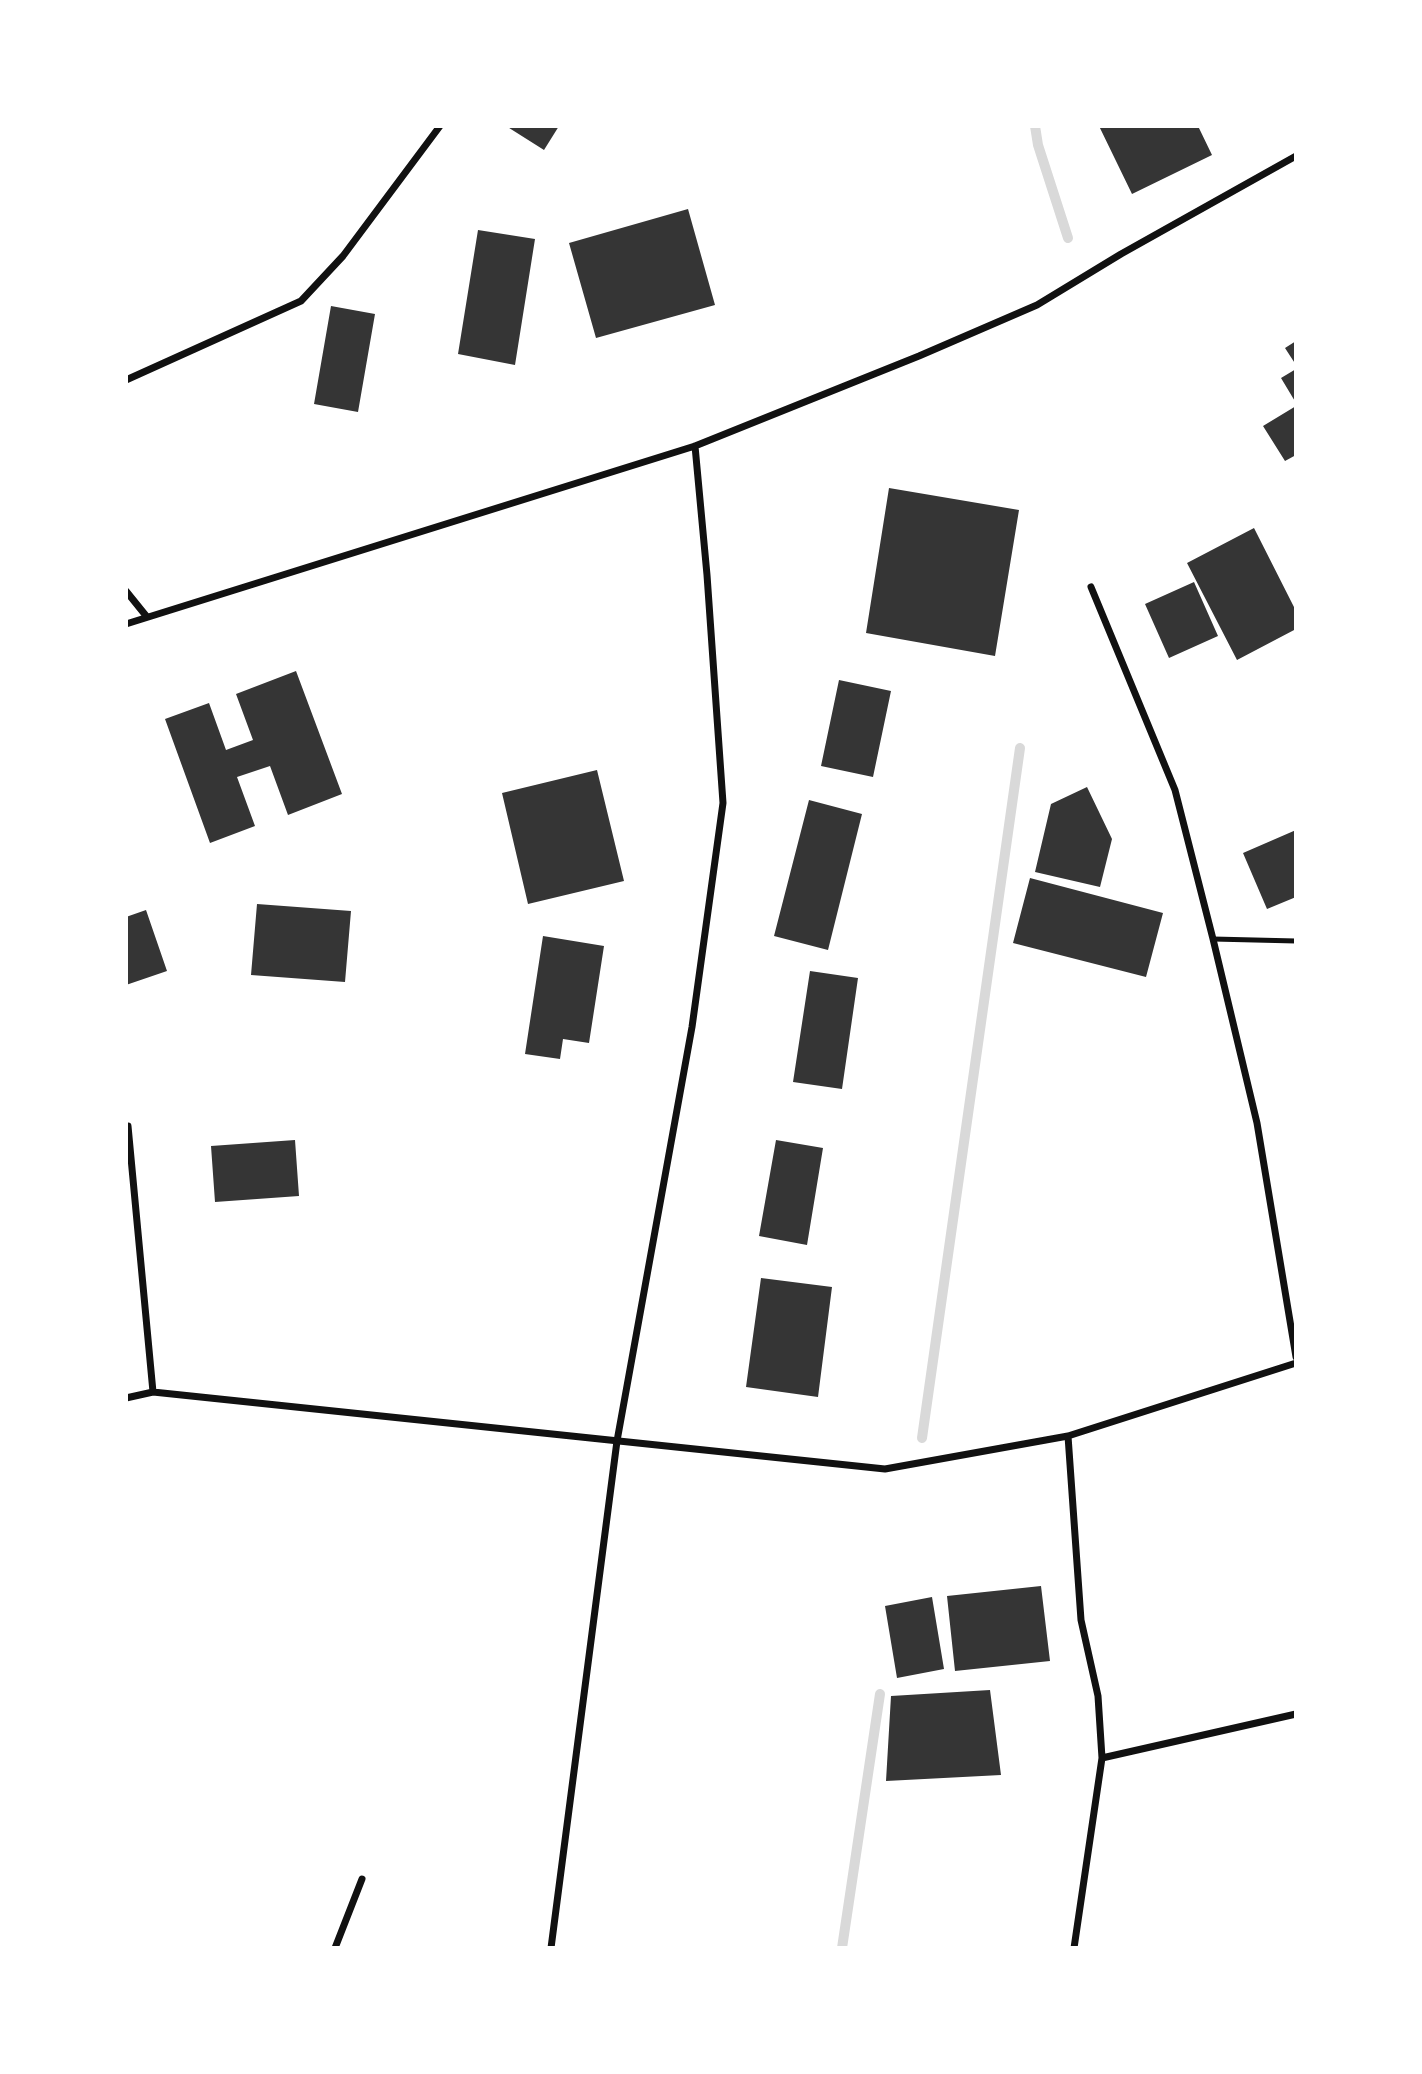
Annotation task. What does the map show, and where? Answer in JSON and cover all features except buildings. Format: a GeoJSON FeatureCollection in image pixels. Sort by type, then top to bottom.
{"type":"FeatureCollection","features":[{"type":"Feature","properties":{"kind":"street"},"geometry":{"type":"LineString","coordinates":[[126,380],[300,301],[343,256],[440,126]]}},
{"type":"Feature","properties":{"kind":"street"},"geometry":{"type":"LineString","coordinates":[[126,624],[695,446],[919,356],[1037,305],[1121,254],[1296,156]]}},
{"type":"Feature","properties":{"kind":"street"},"geometry":{"type":"LineString","coordinates":[[551,1948],[617,1441],[692,1027],[723,803],[695,446]]}},
{"type":"Feature","properties":{"kind":"street"},"geometry":{"type":"LineString","coordinates":[[126,1398],[153,1392],[885,1469],[1068,1436],[1296,1360],[1257,1123],[1175,790],[1091,587]]}},
{"type":"Feature","properties":{"kind":"street"},"geometry":{"type":"LineString","coordinates":[[126,591],[147,617]]}},
{"type":"Feature","properties":{"kind":"street"},"geometry":{"type":"LineString","coordinates":[[128,1126],[153,1392]]}},
{"type":"Feature","properties":{"kind":"street"},"geometry":{"type":"LineString","coordinates":[[1068,1436],[1081,1620],[1098,1696],[1102,1758],[1074,1948]]}},
{"type":"Feature","properties":{"kind":"street"},"geometry":{"type":"LineString","coordinates":[[1102,1758],[1296,1714]]}},
{"type":"Feature","properties":{"kind":"street"},"geometry":{"type":"LineString","coordinates":[[335,1948],[362,1879]]}},
{"type":"Feature","properties":{"kind":"lane"},"geometry":{"type":"LineString","coordinates":[[1213,939],[1296,941]]}},
{"type":"Feature","properties":{"kind":"waterway"},"geometry":{"type":"LineString","coordinates":[[1035,126],[1038,145],[1068,238]]}},
{"type":"Feature","properties":{"kind":"waterway"},"geometry":{"type":"LineString","coordinates":[[922,1438],[1020,748]]}},
{"type":"Feature","properties":{"kind":"waterway"},"geometry":{"type":"LineString","coordinates":[[842,1948],[880,1694]]}}]}
